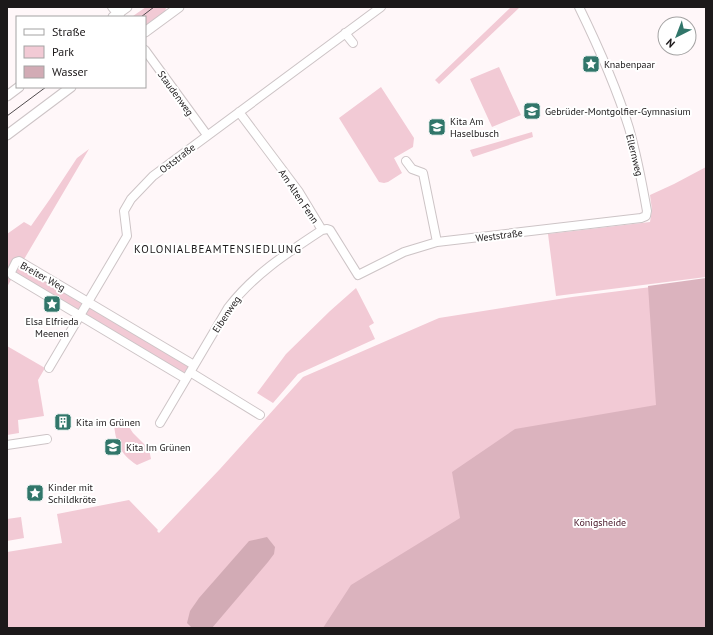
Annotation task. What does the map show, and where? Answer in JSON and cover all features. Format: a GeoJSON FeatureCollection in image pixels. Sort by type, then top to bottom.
{"type":"FeatureCollection","features":[{"type":"Feature","properties":{"kind":"street"},"geometry":{"type":"LineString","coordinates":[[115,14],[127,7]]}},
{"type":"Feature","properties":{"kind":"street"},"geometry":{"type":"LineString","coordinates":[[146,31],[179,7]]}},
{"type":"Feature","properties":{"kind":"street","name":"Oststraße"},"geometry":{"type":"LineString","coordinates":[[49,368],[127,236],[124,211],[132,199],[153,176],[381,7]]}},
{"type":"Feature","properties":{"kind":"street","name":"Ellernweg"},"geometry":{"type":"LineString","coordinates":[[579,7],[600,51],[628,127],[639,169],[647,212],[646,216]]}},
{"type":"Feature","properties":{"kind":"street"},"geometry":{"type":"LineString","coordinates":[[345,33],[353,43]]}},
{"type":"Feature","properties":{"kind":"street","name":"Staudenweg"},"geometry":{"type":"LineString","coordinates":[[146,51],[207,135]]}},
{"type":"Feature","properties":{"kind":"street"},"geometry":{"type":"LineString","coordinates":[[7,96],[18,88]]}},
{"type":"Feature","properties":{"kind":"street"},"geometry":{"type":"LineString","coordinates":[[7,135],[70,88]]}},
{"type":"Feature","properties":{"kind":"street","name":"Am Alten Fenn"},"geometry":{"type":"LineString","coordinates":[[238,112],[299,192],[322,230],[330,230],[358,275]]}},
{"type":"Feature","properties":{"kind":"street"},"geometry":{"type":"LineString","coordinates":[[406,161],[412,169],[423,173],[437,242]]}},
{"type":"Feature","properties":{"kind":"street","name":"Weststraße"},"geometry":{"type":"LineString","coordinates":[[358,275],[404,252],[437,242],[634,219],[646,216]]}},
{"type":"Feature","properties":{"kind":"street","name":"Eibenweg"},"geometry":{"type":"LineString","coordinates":[[160,423],[228,308],[238,294],[274,262],[322,230]]}},
{"type":"Feature","properties":{"kind":"street","name":"Breiter Weg"},"geometry":{"type":"LineString","coordinates":[[194,365],[19,261],[16,262],[11,272],[12,275],[80,316],[260,415]]}},
{"type":"Feature","properties":{"kind":"street"},"geometry":{"type":"LineString","coordinates":[[7,445],[47,439]]}},
{"type":"Feature","properties":{"kind":"green space"},"geometry":{"type":"Polygon","coordinates":[[[146,7],[166,7],[165,14],[146,29],[146,16],[133,16],[146,7]]]}},
{"type":"Feature","properties":{"kind":"green space"},"geometry":{"type":"Polygon","coordinates":[[[511,7],[520,7],[439,84],[435,80],[511,7]]]}},
{"type":"Feature","properties":{"kind":"green space"},"geometry":{"type":"Polygon","coordinates":[[[499,67],[521,115],[492,127],[470,79],[499,67]]]}},
{"type":"Feature","properties":{"kind":"green space"},"geometry":{"type":"Polygon","coordinates":[[[381,87],[414,138],[413,147],[394,158],[402,173],[384,183],[379,182],[339,118],[381,87]]]}},
{"type":"Feature","properties":{"kind":"green space"},"geometry":{"type":"Polygon","coordinates":[[[532,132],[533,137],[473,157],[470,150],[532,132]]]}},
{"type":"Feature","properties":{"kind":"green space"},"geometry":{"type":"Polygon","coordinates":[[[89,149],[23,261],[19,259],[7,287],[7,234],[24,222],[31,226],[77,158],[89,149]]]}},
{"type":"Feature","properties":{"kind":"green space"},"geometry":{"type":"Polygon","coordinates":[[[706,167],[706,277],[556,296],[548,234],[650,222],[652,210],[650,195],[706,167]]]}},
{"type":"Feature","properties":{"kind":"green space"},"geometry":{"type":"Polygon","coordinates":[[[21,265],[82,303],[78,310],[15,273],[21,265]]]}},
{"type":"Feature","properties":{"kind":"green space","name":"Königsheide"},"geometry":{"type":"Polygon","coordinates":[[[706,278],[706,628],[323,628],[351,585],[460,518],[452,472],[515,429],[656,405],[648,286],[706,278]]]}},
{"type":"Feature","properties":{"kind":"green space"},"geometry":{"type":"Polygon","coordinates":[[[667,285],[683,418],[487,527],[338,628],[7,628],[7,552],[62,543],[57,514],[129,500],[158,530],[157,531],[159,533],[220,469],[303,377],[439,318],[572,297],[667,285]]]}},
{"type":"Feature","properties":{"kind":"green space"},"geometry":{"type":"Polygon","coordinates":[[[356,288],[374,323],[369,326],[375,339],[298,374],[273,403],[257,393],[286,354],[356,288]]]}},
{"type":"Feature","properties":{"kind":"green space"},"geometry":{"type":"Polygon","coordinates":[[[90,307],[189,366],[183,374],[85,314],[90,307]]]}},
{"type":"Feature","properties":{"kind":"green space"},"geometry":{"type":"Polygon","coordinates":[[[7,346],[45,368],[38,380],[44,416],[18,420],[19,433],[7,435],[7,346]]]}},
{"type":"Feature","properties":{"kind":"green space"},"geometry":{"type":"Polygon","coordinates":[[[114,422],[119,422],[129,427],[149,449],[151,459],[137,465],[126,456],[117,441],[114,422]]]}},
{"type":"Feature","properties":{"kind":"green space"},"geometry":{"type":"Polygon","coordinates":[[[21,517],[24,538],[7,541],[7,519],[21,517]]]}},
{"type":"Feature","properties":{"kind":"water"},"geometry":{"type":"Polygon","coordinates":[[[267,537],[275,547],[274,554],[268,562],[212,628],[192,628],[187,623],[190,611],[199,598],[249,541],[267,537]]]}},
{"type":"Feature","properties":{"kind":"tram line"},"geometry":{"type":"LineString","coordinates":[[142,16],[154,7]]}},
{"type":"Feature","properties":{"kind":"tram line"},"geometry":{"type":"LineString","coordinates":[[7,116],[45,88]]}},
{"type":"Feature","properties":{"kind":"place","name":"Knabenpaar"},"geometry":{"type":"Point","coordinates":[591,64]}},
{"type":"Feature","properties":{"kind":"place","name":"Gebrüder-Montgolfier-Gymnasium"},"geometry":{"type":"Point","coordinates":[532,111]}},
{"type":"Feature","properties":{"kind":"place","name":"Kita Am Haselbusch"},"geometry":{"type":"Point","coordinates":[437,127]}},
{"type":"Feature","properties":{"kind":"place","name":"Elsa Elfrieda Meenen"},"geometry":{"type":"Point","coordinates":[52,304]}},
{"type":"Feature","properties":{"kind":"place","name":"Kita im Grünen"},"geometry":{"type":"Point","coordinates":[63,422]}},
{"type":"Feature","properties":{"kind":"place","name":"Kita Im Grünen"},"geometry":{"type":"Point","coordinates":[113,447]}},
{"type":"Feature","properties":{"kind":"place","name":"Kinder mit Schildkröte"},"geometry":{"type":"Point","coordinates":[35,493]}},
{"type":"Feature","properties":{"kind":"district","name":"KOLONIALBEAMTENSIEDLUNG"},"geometry":{"type":"Point","coordinates":[218,249]}}]}
